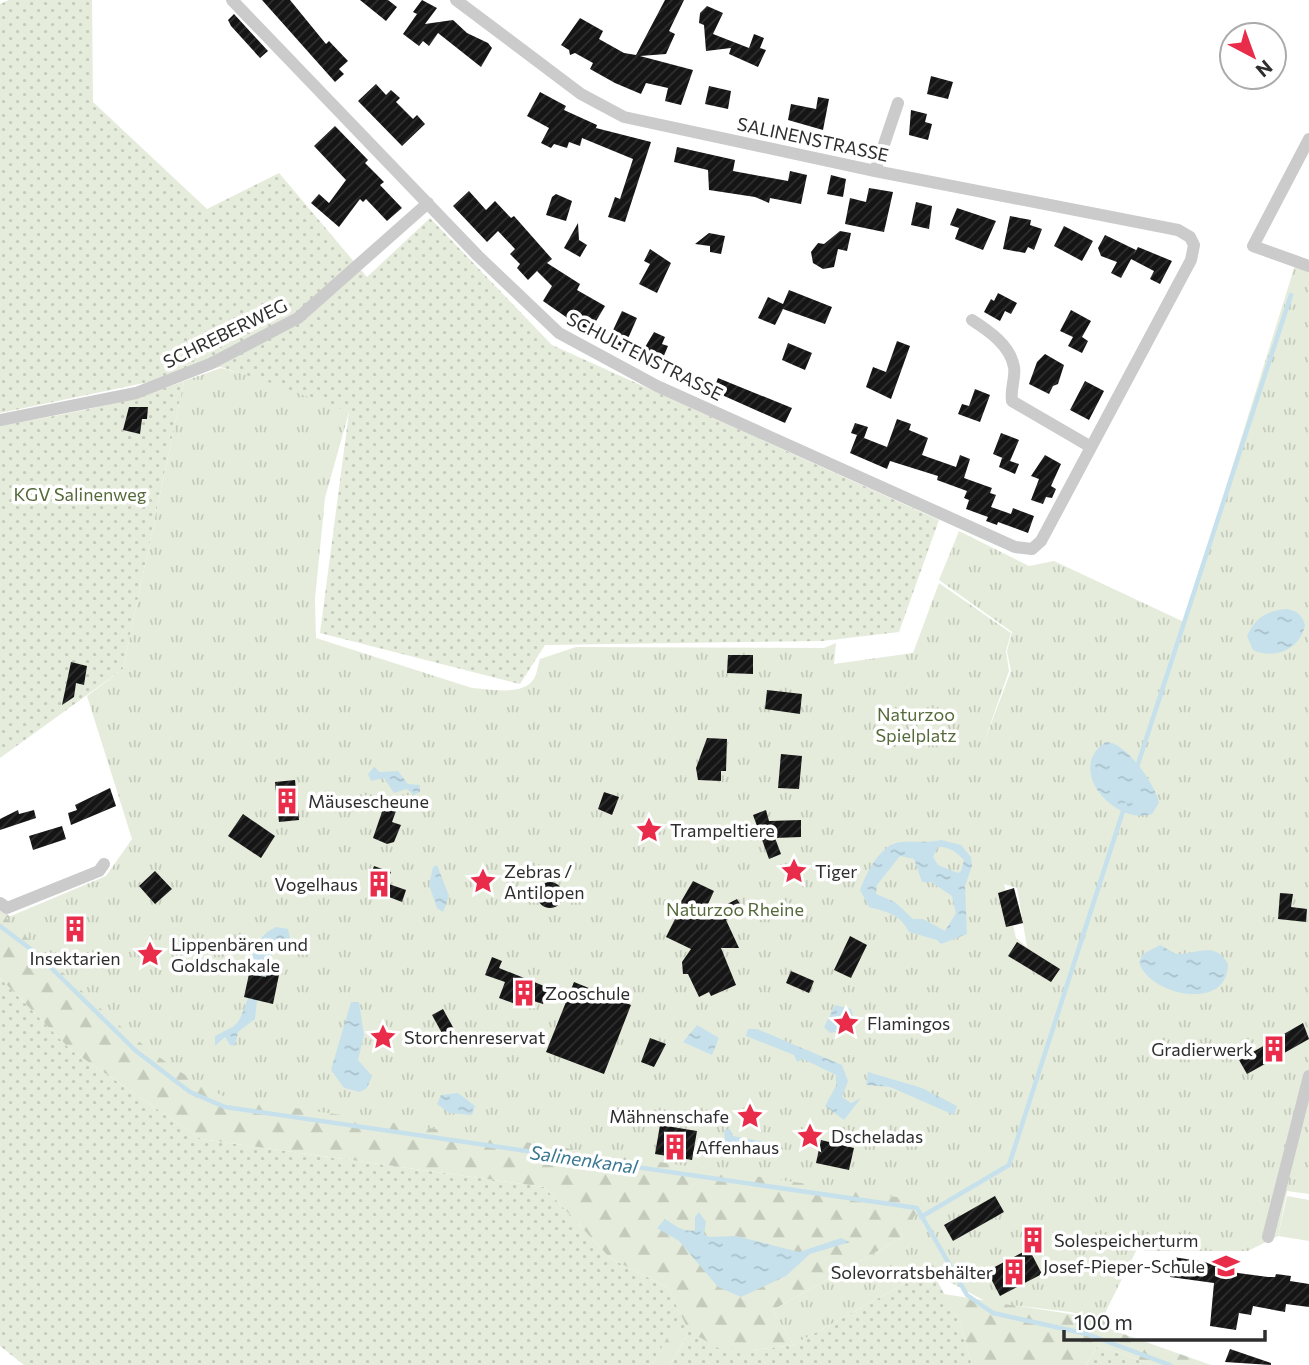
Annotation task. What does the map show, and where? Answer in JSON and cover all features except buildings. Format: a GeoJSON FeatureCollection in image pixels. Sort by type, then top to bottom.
{"type":"FeatureCollection","features":[{"type":"Feature","properties":{"kind":"street","name":"SCHULTENSTRASSE"},"geometry":{"type":"LineString","coordinates":[[232,0],[531,310],[559,333],[657,386],[1015,547],[1032,549],[1041,541],[1191,260],[1195,250],[1193,241]]}},
{"type":"Feature","properties":{"kind":"street","name":"SALINENSTRASSE"},"geometry":{"type":"LineString","coordinates":[[457,0],[578,93],[624,117],[875,171],[1178,230],[1193,241]]}},
{"type":"Feature","properties":{"kind":"street"},"geometry":{"type":"LineString","coordinates":[[875,171],[898,103]]}},
{"type":"Feature","properties":{"kind":"street"},"geometry":{"type":"LineString","coordinates":[[1309,139],[1253,246],[1309,266]]}},
{"type":"Feature","properties":{"kind":"street","name":"SCHREBERWEG"},"geometry":{"type":"LineString","coordinates":[[0,420],[136,393],[210,364],[298,318],[428,202]]}},
{"type":"Feature","properties":{"kind":"street"},"geometry":{"type":"LineString","coordinates":[[972,320],[996,336],[1011,357],[1014,369],[1012,401],[1091,447]]}},
{"type":"Feature","properties":{"kind":"street"},"geometry":{"type":"LineString","coordinates":[[0,903],[7,908],[99,871],[104,864]]}},
{"type":"Feature","properties":{"kind":"street"},"geometry":{"type":"LineString","coordinates":[[1268,1237],[1309,1076]]}},
{"type":"Feature","properties":{"kind":"green space"},"geometry":{"type":"Polygon","coordinates":[[[9,0],[92,0],[93,102],[207,209],[279,173],[367,277],[430,218],[552,345],[939,520],[899,632],[822,641],[545,645],[520,684],[320,633],[349,412],[221,367],[0,413],[0,4],[9,0]]]}},
{"type":"Feature","properties":{"kind":"green space","name":"Naturzoo Rheine"},"geometry":{"type":"Polygon","coordinates":[[[1296,262],[1309,266],[1309,1194],[1287,1191],[1278,1236],[1248,1251],[1145,1251],[1138,1247],[1102,1319],[1070,1312],[987,1302],[933,1273],[924,1273],[793,1345],[773,1310],[901,1238],[925,1199],[896,1197],[227,1098],[166,1062],[137,1040],[6,918],[106,876],[132,839],[87,696],[123,669],[184,381],[221,368],[260,379],[349,412],[325,498],[315,599],[316,638],[472,688],[521,688],[534,678],[540,659],[576,647],[824,648],[836,643],[834,664],[913,653],[939,583],[1011,633],[1006,651],[1009,671],[984,742],[1011,671],[1007,651],[1012,632],[939,580],[959,531],[1029,566],[1054,561],[1184,622],[1296,262]],[[1004,884],[1016,938],[1027,947],[1017,888],[1004,884]]]}},
{"type":"Feature","properties":{"kind":"green space","name":"KGV Salinenweg"},"geometry":{"type":"Polygon","coordinates":[[[184,381],[123,669],[0,758],[0,425],[94,408],[184,381]]]}},
{"type":"Feature","properties":{"kind":"green space"},"geometry":{"type":"Polygon","coordinates":[[[0,908],[39,942],[926,1199],[901,1238],[773,1310],[793,1345],[753,1350],[718,1348],[689,1331],[667,1287],[610,1258],[544,1187],[201,1139],[71,1050],[0,978],[0,908]]]}},
{"type":"Feature","properties":{"kind":"green space"},"geometry":{"type":"Polygon","coordinates":[[[0,978],[71,1050],[201,1139],[544,1187],[610,1258],[667,1287],[689,1330],[753,1350],[793,1345],[924,1273],[933,1273],[960,1323],[972,1365],[670,1365],[687,1335],[674,1326],[652,1365],[24,1365],[0,1346],[0,978]]]}},
{"type":"Feature","properties":{"kind":"green space"},"geometry":{"type":"Polygon","coordinates":[[[1287,1196],[1309,1200],[1309,1241],[1278,1236],[1287,1196]]]}},
{"type":"Feature","properties":{"kind":"green space"},"geometry":{"type":"Polygon","coordinates":[[[944,1294],[1102,1319],[1112,1330],[1211,1365],[1153,1365],[1098,1345],[1086,1365],[972,1365],[960,1323],[944,1294]]]}},
{"type":"Feature","properties":{"kind":"green space"},"geometry":{"type":"Polygon","coordinates":[[[674,1325],[687,1335],[670,1365],[652,1365],[674,1325]]]}},
{"type":"Feature","properties":{"kind":"green space"},"geometry":{"type":"Polygon","coordinates":[[[1098,1345],[1153,1365],[1086,1365],[1098,1345]]]}},
{"type":"Feature","properties":{"kind":"water"},"geometry":{"type":"Polygon","coordinates":[[[1286,609],[1298,614],[1304,621],[1305,625],[1298,640],[1278,653],[1253,650],[1247,636],[1254,624],[1267,614],[1286,609]]]}},
{"type":"Feature","properties":{"kind":"water"},"geometry":{"type":"Polygon","coordinates":[[[1106,742],[1122,749],[1146,776],[1159,803],[1152,814],[1123,812],[1099,793],[1092,780],[1090,766],[1094,753],[1106,742]]]}},
{"type":"Feature","properties":{"kind":"water"},"geometry":{"type":"Polygon","coordinates":[[[374,767],[380,772],[398,771],[408,784],[420,785],[420,792],[414,795],[407,789],[394,793],[384,778],[371,781],[368,774],[374,767]]]}},
{"type":"Feature","properties":{"kind":"water"},"geometry":{"type":"Polygon","coordinates":[[[936,841],[961,845],[971,857],[972,866],[965,886],[967,934],[941,944],[937,940],[909,932],[897,917],[869,907],[860,890],[875,860],[887,848],[902,842],[936,841]],[[938,847],[933,857],[938,865],[958,873],[961,871],[964,860],[949,849],[938,847]],[[900,856],[877,885],[876,894],[895,902],[913,919],[923,919],[945,931],[956,913],[952,896],[931,882],[922,882],[914,859],[900,856]]]}},
{"type":"Feature","properties":{"kind":"water"},"geometry":{"type":"Polygon","coordinates":[[[437,865],[449,896],[443,912],[437,908],[429,885],[433,867],[437,865]]]}},
{"type":"Feature","properties":{"kind":"water"},"geometry":{"type":"Polygon","coordinates":[[[276,927],[288,929],[290,938],[273,951],[266,978],[249,974],[256,946],[264,935],[276,927]]]}},
{"type":"Feature","properties":{"kind":"water"},"geometry":{"type":"Polygon","coordinates":[[[1160,945],[1178,954],[1207,950],[1218,953],[1228,964],[1225,979],[1215,989],[1202,994],[1187,994],[1157,983],[1145,974],[1139,962],[1143,954],[1160,945]]]}},
{"type":"Feature","properties":{"kind":"water"},"geometry":{"type":"Polygon","coordinates":[[[248,998],[257,1000],[255,1019],[238,1032],[235,1046],[230,1045],[225,1037],[215,1046],[215,1036],[237,1023],[248,998]]]}},
{"type":"Feature","properties":{"kind":"water"},"geometry":{"type":"Polygon","coordinates":[[[351,1002],[359,1002],[364,1035],[358,1060],[372,1076],[367,1088],[360,1092],[344,1088],[331,1070],[351,1002]]]}},
{"type":"Feature","properties":{"kind":"water"},"geometry":{"type":"Polygon","coordinates":[[[835,1005],[851,1009],[853,1015],[842,1031],[830,1033],[824,1027],[835,1005]]]}},
{"type":"Feature","properties":{"kind":"water"},"geometry":{"type":"Polygon","coordinates":[[[697,1025],[719,1038],[712,1055],[683,1042],[697,1025]]]}},
{"type":"Feature","properties":{"kind":"water"},"geometry":{"type":"Polygon","coordinates":[[[748,1029],[757,1029],[842,1065],[848,1081],[842,1097],[851,1103],[861,1098],[844,1120],[825,1106],[836,1086],[836,1075],[803,1059],[797,1062],[794,1055],[746,1036],[748,1029]]]}},
{"type":"Feature","properties":{"kind":"water"},"geometry":{"type":"Polygon","coordinates":[[[868,1072],[922,1088],[957,1106],[954,1115],[890,1087],[866,1085],[868,1072]]]}},
{"type":"Feature","properties":{"kind":"water"},"geometry":{"type":"Polygon","coordinates":[[[458,1093],[475,1106],[472,1115],[449,1113],[437,1104],[441,1095],[458,1093]]]}},
{"type":"Feature","properties":{"kind":"water"},"geometry":{"type":"Polygon","coordinates":[[[730,1129],[733,1136],[781,1145],[776,1156],[748,1151],[725,1142],[724,1130],[730,1129]]]}},
{"type":"Feature","properties":{"kind":"water"},"geometry":{"type":"Polygon","coordinates":[[[699,1212],[706,1222],[704,1234],[709,1237],[736,1236],[799,1252],[841,1238],[850,1242],[810,1254],[786,1276],[741,1297],[718,1287],[679,1241],[657,1228],[665,1219],[683,1229],[695,1230],[695,1217],[699,1212]]]}},
{"type":"Feature","properties":{"kind":"waterway"},"geometry":{"type":"LineString","coordinates":[[1136,770],[1291,295]]}},
{"type":"Feature","properties":{"kind":"waterway"},"geometry":{"type":"LineString","coordinates":[[921,1217],[1009,1165],[1125,805]]}},
{"type":"Feature","properties":{"kind":"waterway","name":"Salinenkanal"},"geometry":{"type":"LineString","coordinates":[[0,926],[36,953],[136,1051],[190,1092],[225,1107],[917,1208],[967,1295],[993,1313],[1087,1334],[1170,1365]]}},
{"type":"Feature","properties":{"kind":"place","name":"Mäusescheune"},"geometry":{"type":"Point","coordinates":[287,801]}},
{"type":"Feature","properties":{"kind":"place","name":"Trampeltiere"},"geometry":{"type":"Point","coordinates":[649,830]}},
{"type":"Feature","properties":{"kind":"place","name":"Tiger"},"geometry":{"type":"Point","coordinates":[794,871]}},
{"type":"Feature","properties":{"kind":"place","name":"Zebras / Antilopen"},"geometry":{"type":"Point","coordinates":[483,881]}},
{"type":"Feature","properties":{"kind":"place","name":"Vogelhaus"},"geometry":{"type":"Point","coordinates":[379,884]}},
{"type":"Feature","properties":{"kind":"place","name":"Insektarien"},"geometry":{"type":"Point","coordinates":[75,929]}},
{"type":"Feature","properties":{"kind":"place","name":"Lippenbären und Goldschakale"},"geometry":{"type":"Point","coordinates":[150,954]}},
{"type":"Feature","properties":{"kind":"place","name":"Zooschule"},"geometry":{"type":"Point","coordinates":[524,993]}},
{"type":"Feature","properties":{"kind":"place","name":"Flamingos"},"geometry":{"type":"Point","coordinates":[846,1023]}},
{"type":"Feature","properties":{"kind":"place","name":"Storchenreservat"},"geometry":{"type":"Point","coordinates":[383,1037]}},
{"type":"Feature","properties":{"kind":"place","name":"Gradierwerk"},"geometry":{"type":"Point","coordinates":[1274,1049]}},
{"type":"Feature","properties":{"kind":"place","name":"Mähnenschafe"},"geometry":{"type":"Point","coordinates":[750,1116]}},
{"type":"Feature","properties":{"kind":"place","name":"Dscheladas"},"geometry":{"type":"Point","coordinates":[810,1136]}},
{"type":"Feature","properties":{"kind":"place","name":"Affenhaus"},"geometry":{"type":"Point","coordinates":[675,1147]}},
{"type":"Feature","properties":{"kind":"place","name":"Solespeicherturm"},"geometry":{"type":"Point","coordinates":[1033,1240]}},
{"type":"Feature","properties":{"kind":"place","name":"Josef-Pieper-Schule"},"geometry":{"type":"Point","coordinates":[1226,1266]}},
{"type":"Feature","properties":{"kind":"place","name":"Solevorratsbehälter"},"geometry":{"type":"Point","coordinates":[1014,1272]}},
{"type":"Feature","properties":{"kind":"park label","name":"Naturzoo Spielplatz"},"geometry":{"type":"Point","coordinates":[916,724]}}]}
